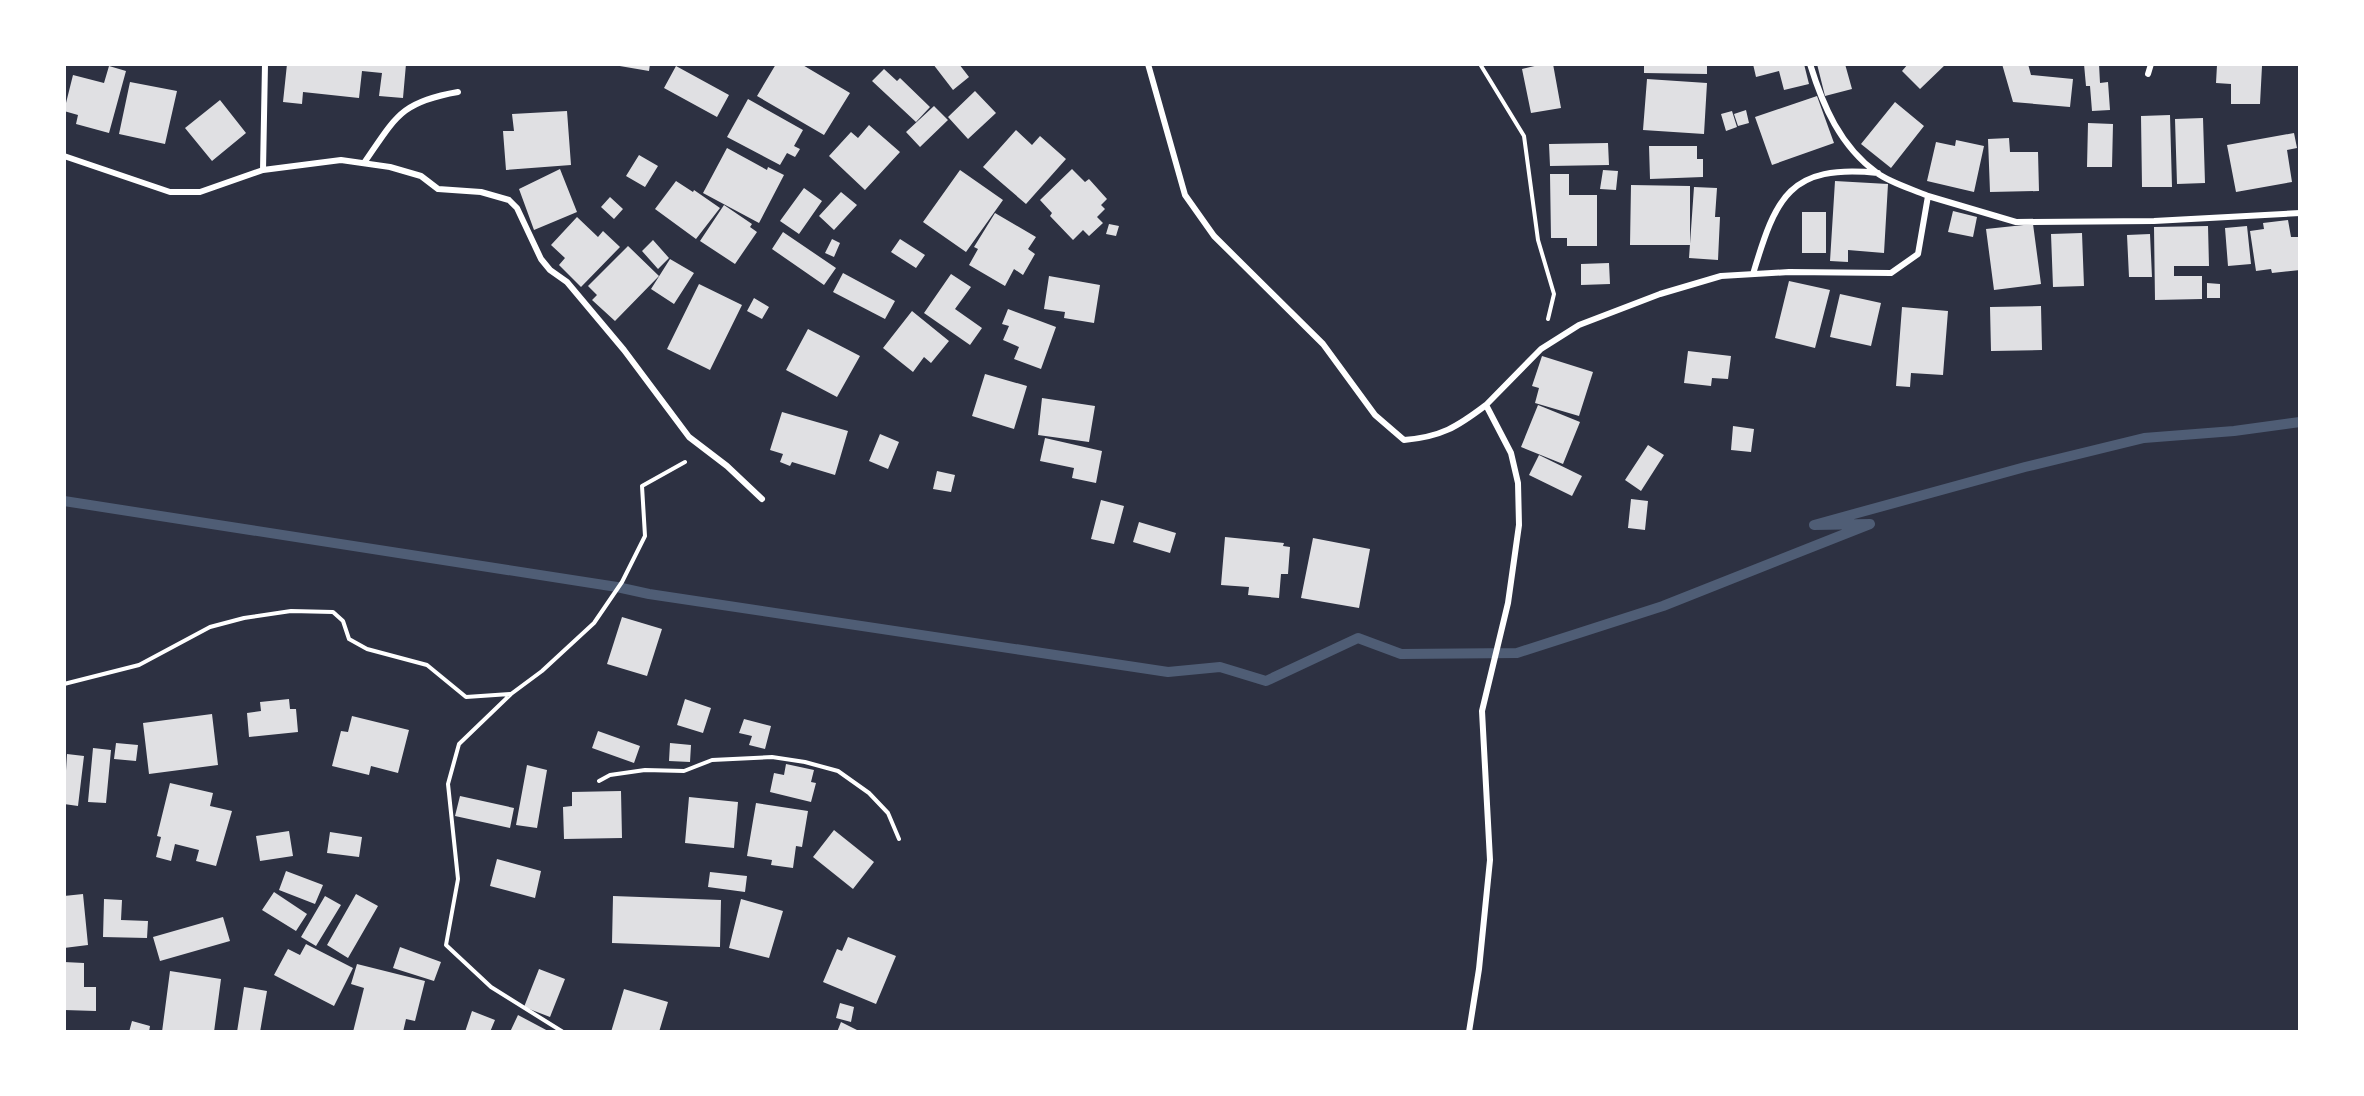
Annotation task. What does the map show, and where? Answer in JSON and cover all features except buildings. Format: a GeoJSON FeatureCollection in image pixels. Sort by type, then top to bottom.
{"type":"FeatureCollection","features":[{"type":"Feature","properties":{"kind":"street"},"geometry":{"type":"LineString","coordinates":[[263,170],[265,64]]}},
{"type":"Feature","properties":{"kind":"street"},"geometry":{"type":"LineString","coordinates":[[1148,64],[1185,195],[1214,236],[1323,344],[1375,415],[1404,440],[1430,438],[1456,428],[1486,405],[1541,349],[1579,325],[1660,294],[1721,276],[1891,273],[1918,254],[1928,196]]}},
{"type":"Feature","properties":{"kind":"street"},"geometry":{"type":"LineString","coordinates":[[1810,64],[1821,98],[1839,135],[1878,173],[1928,196],[2016,222],[2154,221],[2300,213]]}},
{"type":"Feature","properties":{"kind":"street"},"geometry":{"type":"LineString","coordinates":[[2148,74],[2151,64]]}},
{"type":"Feature","properties":{"kind":"street"},"geometry":{"type":"LineString","coordinates":[[364,163],[392,122],[406,108],[416,102],[458,92]]}},
{"type":"Feature","properties":{"kind":"street"},"geometry":{"type":"LineString","coordinates":[[64,156],[170,192],[200,192],[263,170],[341,160],[390,167],[421,176],[438,189],[481,192],[513,203],[541,259],[550,270],[567,282],[624,350],[689,437],[762,499]]}},
{"type":"Feature","properties":{"kind":"street"},"geometry":{"type":"LineString","coordinates":[[1753,274],[1766,231],[1778,203],[1799,183],[1820,174],[1854,171],[1878,173]]}},
{"type":"Feature","properties":{"kind":"street"},"geometry":{"type":"LineString","coordinates":[[1469,1032],[1479,969],[1490,860],[1482,711],[1508,603],[1519,525],[1518,483],[1511,453],[1486,405]]}},
{"type":"Feature","properties":{"kind":"path"},"geometry":{"type":"LineString","coordinates":[[1480,64],[1524,136],[1538,240],[1554,294],[1541,349]]}},
{"type":"Feature","properties":{"kind":"path"},"geometry":{"type":"LineString","coordinates":[[563,1032],[491,987],[446,945],[458,879],[448,784],[459,744],[511,694],[542,671],[594,623],[622,582],[645,536],[642,486],[706,450]]}},
{"type":"Feature","properties":{"kind":"path"},"geometry":{"type":"LineString","coordinates":[[64,684],[139,665],[210,627],[244,618],[302,611],[333,612],[343,621],[350,639],[367,649],[427,665],[466,697],[511,694]]}},
{"type":"Feature","properties":{"kind":"path"},"geometry":{"type":"LineString","coordinates":[[599,781],[610,775],[645,770],[684,771],[712,760],[772,757],[805,762],[838,771],[869,793],[888,813],[899,839]]}},
{"type":"Feature","properties":{"kind":"waterway"},"geometry":{"type":"LineString","coordinates":[[64,501],[617,587],[649,594],[1168,672],[1220,667],[1266,681],[1358,638],[1401,654],[1517,653],[1663,606],[1870,524],[1814,525],[2025,467],[2144,438],[2234,431],[2300,422]]}}]}
